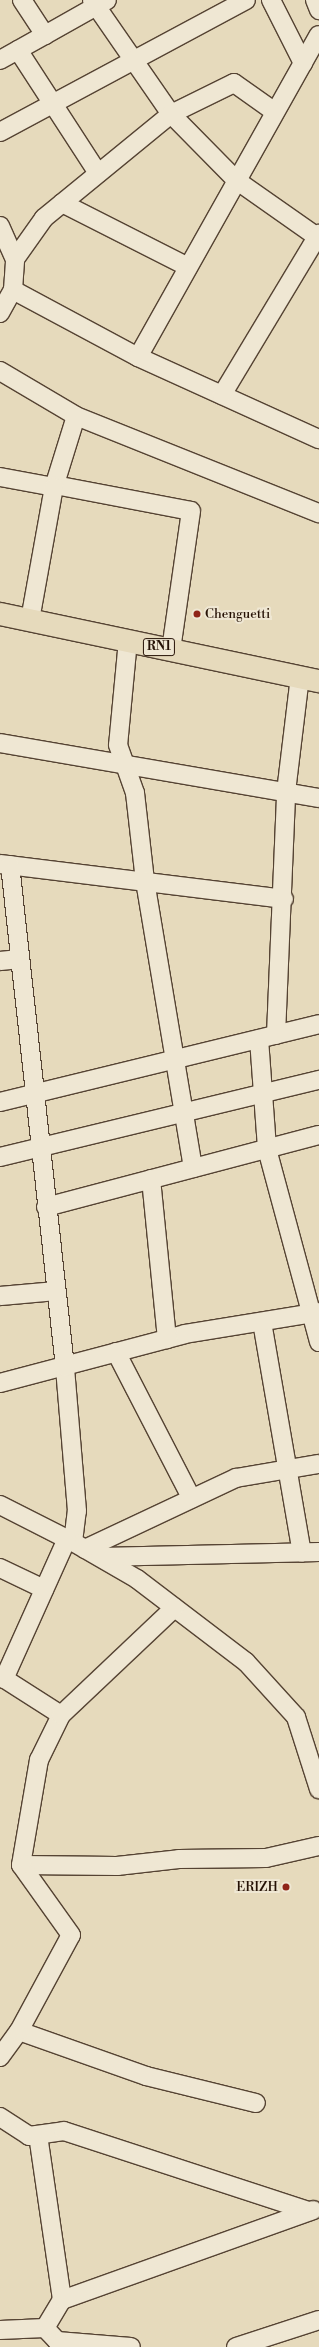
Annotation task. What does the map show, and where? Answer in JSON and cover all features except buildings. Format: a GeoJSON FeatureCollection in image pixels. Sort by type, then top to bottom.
{"type":"FeatureCollection","features":[{"type":"Feature","properties":{"kind":"highway","name":"RN1"},"geometry":{"type":"LineString","coordinates":[[0,614],[310,679]]}},
{"type":"Feature","properties":{"kind":"street"},"geometry":{"type":"LineString","coordinates":[[22,0],[45,35]]}},
{"type":"Feature","properties":{"kind":"street"},"geometry":{"type":"LineString","coordinates":[[0,132],[246,0]]}},
{"type":"Feature","properties":{"kind":"street"},"geometry":{"type":"LineString","coordinates":[[271,0],[303,63]]}},
{"type":"Feature","properties":{"kind":"street"},"geometry":{"type":"LineString","coordinates":[[315,0],[319,10]]}},
{"type":"Feature","properties":{"kind":"street"},"geometry":{"type":"LineString","coordinates":[[0,60],[45,35],[98,2],[134,60],[171,114],[236,180],[318,235],[222,395]]}},
{"type":"Feature","properties":{"kind":"street"},"geometry":{"type":"LineString","coordinates":[[293,42],[319,30]]}},
{"type":"Feature","properties":{"kind":"street"},"geometry":{"type":"LineString","coordinates":[[138,357],[236,180],[319,35]]}},
{"type":"Feature","properties":{"kind":"street"},"geometry":{"type":"LineString","coordinates":[[18,50],[54,103],[98,173]]}},
{"type":"Feature","properties":{"kind":"street"},"geometry":{"type":"LineString","coordinates":[[15,258],[44,218],[171,114],[234,83],[275,112]]}},
{"type":"Feature","properties":{"kind":"street"},"geometry":{"type":"LineString","coordinates":[[62,203],[188,267]]}},
{"type":"Feature","properties":{"kind":"street"},"geometry":{"type":"LineString","coordinates":[[0,226],[15,258],[13,290],[0,313]]}},
{"type":"Feature","properties":{"kind":"street"},"geometry":{"type":"LineString","coordinates":[[13,290],[138,357],[319,438]]}},
{"type":"Feature","properties":{"kind":"street"},"geometry":{"type":"LineString","coordinates":[[0,371],[76,416],[319,513]]}},
{"type":"Feature","properties":{"kind":"street"},"geometry":{"type":"LineString","coordinates":[[30,620],[55,486],[76,416]]}},
{"type":"Feature","properties":{"kind":"street"},"geometry":{"type":"LineString","coordinates":[[0,477],[191,512],[170,650]]}},
{"type":"Feature","properties":{"kind":"street"},"geometry":{"type":"LineString","coordinates":[[128,640],[118,745],[127,766],[135,793],[145,881],[193,1168]]}},
{"type":"Feature","properties":{"kind":"street"},"geometry":{"type":"LineString","coordinates":[[276,1035],[284,899],[286,792],[310,679]]}},
{"type":"Feature","properties":{"kind":"street"},"geometry":{"type":"LineString","coordinates":[[0,743],[319,798]]}},
{"type":"Feature","properties":{"kind":"street"},"geometry":{"type":"LineString","coordinates":[[81,1547],[65,1367],[18,959],[5,864],[284,899]]}},
{"type":"Feature","properties":{"kind":"street"},"geometry":{"type":"LineString","coordinates":[[0,961],[18,959]]}},
{"type":"Feature","properties":{"kind":"street"},"geometry":{"type":"LineString","coordinates":[[0,1102],[34,1096],[319,1024]]}},
{"type":"Feature","properties":{"kind":"street"},"geometry":{"type":"LineString","coordinates":[[259,1039],[267,1149],[316,1312],[319,1342]]}},
{"type":"Feature","properties":{"kind":"street"},"geometry":{"type":"LineString","coordinates":[[0,1157],[40,1150],[319,1080]]}},
{"type":"Feature","properties":{"kind":"street"},"geometry":{"type":"LineString","coordinates":[[46,1207],[319,1135]]}},
{"type":"Feature","properties":{"kind":"street"},"geometry":{"type":"LineString","coordinates":[[151,1179],[167,1339]]}},
{"type":"Feature","properties":{"kind":"street"},"geometry":{"type":"LineString","coordinates":[[0,1296],[56,1291]]}},
{"type":"Feature","properties":{"kind":"street"},"geometry":{"type":"LineString","coordinates":[[0,1383],[167,1339],[316,1312]]}},
{"type":"Feature","properties":{"kind":"street"},"geometry":{"type":"LineString","coordinates":[[81,1547],[310,1552],[287,1470],[262,1322]]}},
{"type":"Feature","properties":{"kind":"street"},"geometry":{"type":"LineString","coordinates":[[116,1352],[192,1499]]}},
{"type":"Feature","properties":{"kind":"street"},"geometry":{"type":"LineString","coordinates":[[61,1715],[2,1677],[44,1589],[81,1547],[192,1499],[236,1478],[319,1464]]}},
{"type":"Feature","properties":{"kind":"street"},"geometry":{"type":"LineString","coordinates":[[0,1506],[81,1547],[137,1579],[246,1662],[296,1717],[319,1789]]}},
{"type":"Feature","properties":{"kind":"street"},"geometry":{"type":"LineString","coordinates":[[0,1568],[44,1589]]}},
{"type":"Feature","properties":{"kind":"street"},"geometry":{"type":"LineString","coordinates":[[0,2057],[19,2031],[71,1935],[21,1865],[39,1760],[61,1715],[174,1608]]}},
{"type":"Feature","properties":{"kind":"street"},"geometry":{"type":"LineString","coordinates":[[21,1865],[118,1866],[179,1859],[266,1858],[319,1846]]}},
{"type":"Feature","properties":{"kind":"street"},"geometry":{"type":"LineString","coordinates":[[19,2031],[146,2076],[256,2103]]}},
{"type":"Feature","properties":{"kind":"street"},"geometry":{"type":"LineString","coordinates":[[0,2117],[29,2136],[64,2132],[314,2209]]}},
{"type":"Feature","properties":{"kind":"street"},"geometry":{"type":"LineString","coordinates":[[38,2135],[62,2300]]}},
{"type":"Feature","properties":{"kind":"street"},"geometry":{"type":"LineString","coordinates":[[45,2328],[62,2300],[314,2209]]}},
{"type":"Feature","properties":{"kind":"street"},"geometry":{"type":"LineString","coordinates":[[236,2347],[319,2320]]}},
{"type":"Feature","properties":{"kind":"street"},"geometry":{"type":"LineString","coordinates":[[0,2330],[45,2328],[57,2341],[131,2347]]}},
{"type":"Feature","properties":{"kind":"place","name":"Chenguetti"},"geometry":{"type":"Point","coordinates":[197,614]}},
{"type":"Feature","properties":{"kind":"place","name":"ERIZH"},"geometry":{"type":"Point","coordinates":[286,1887]}}]}
